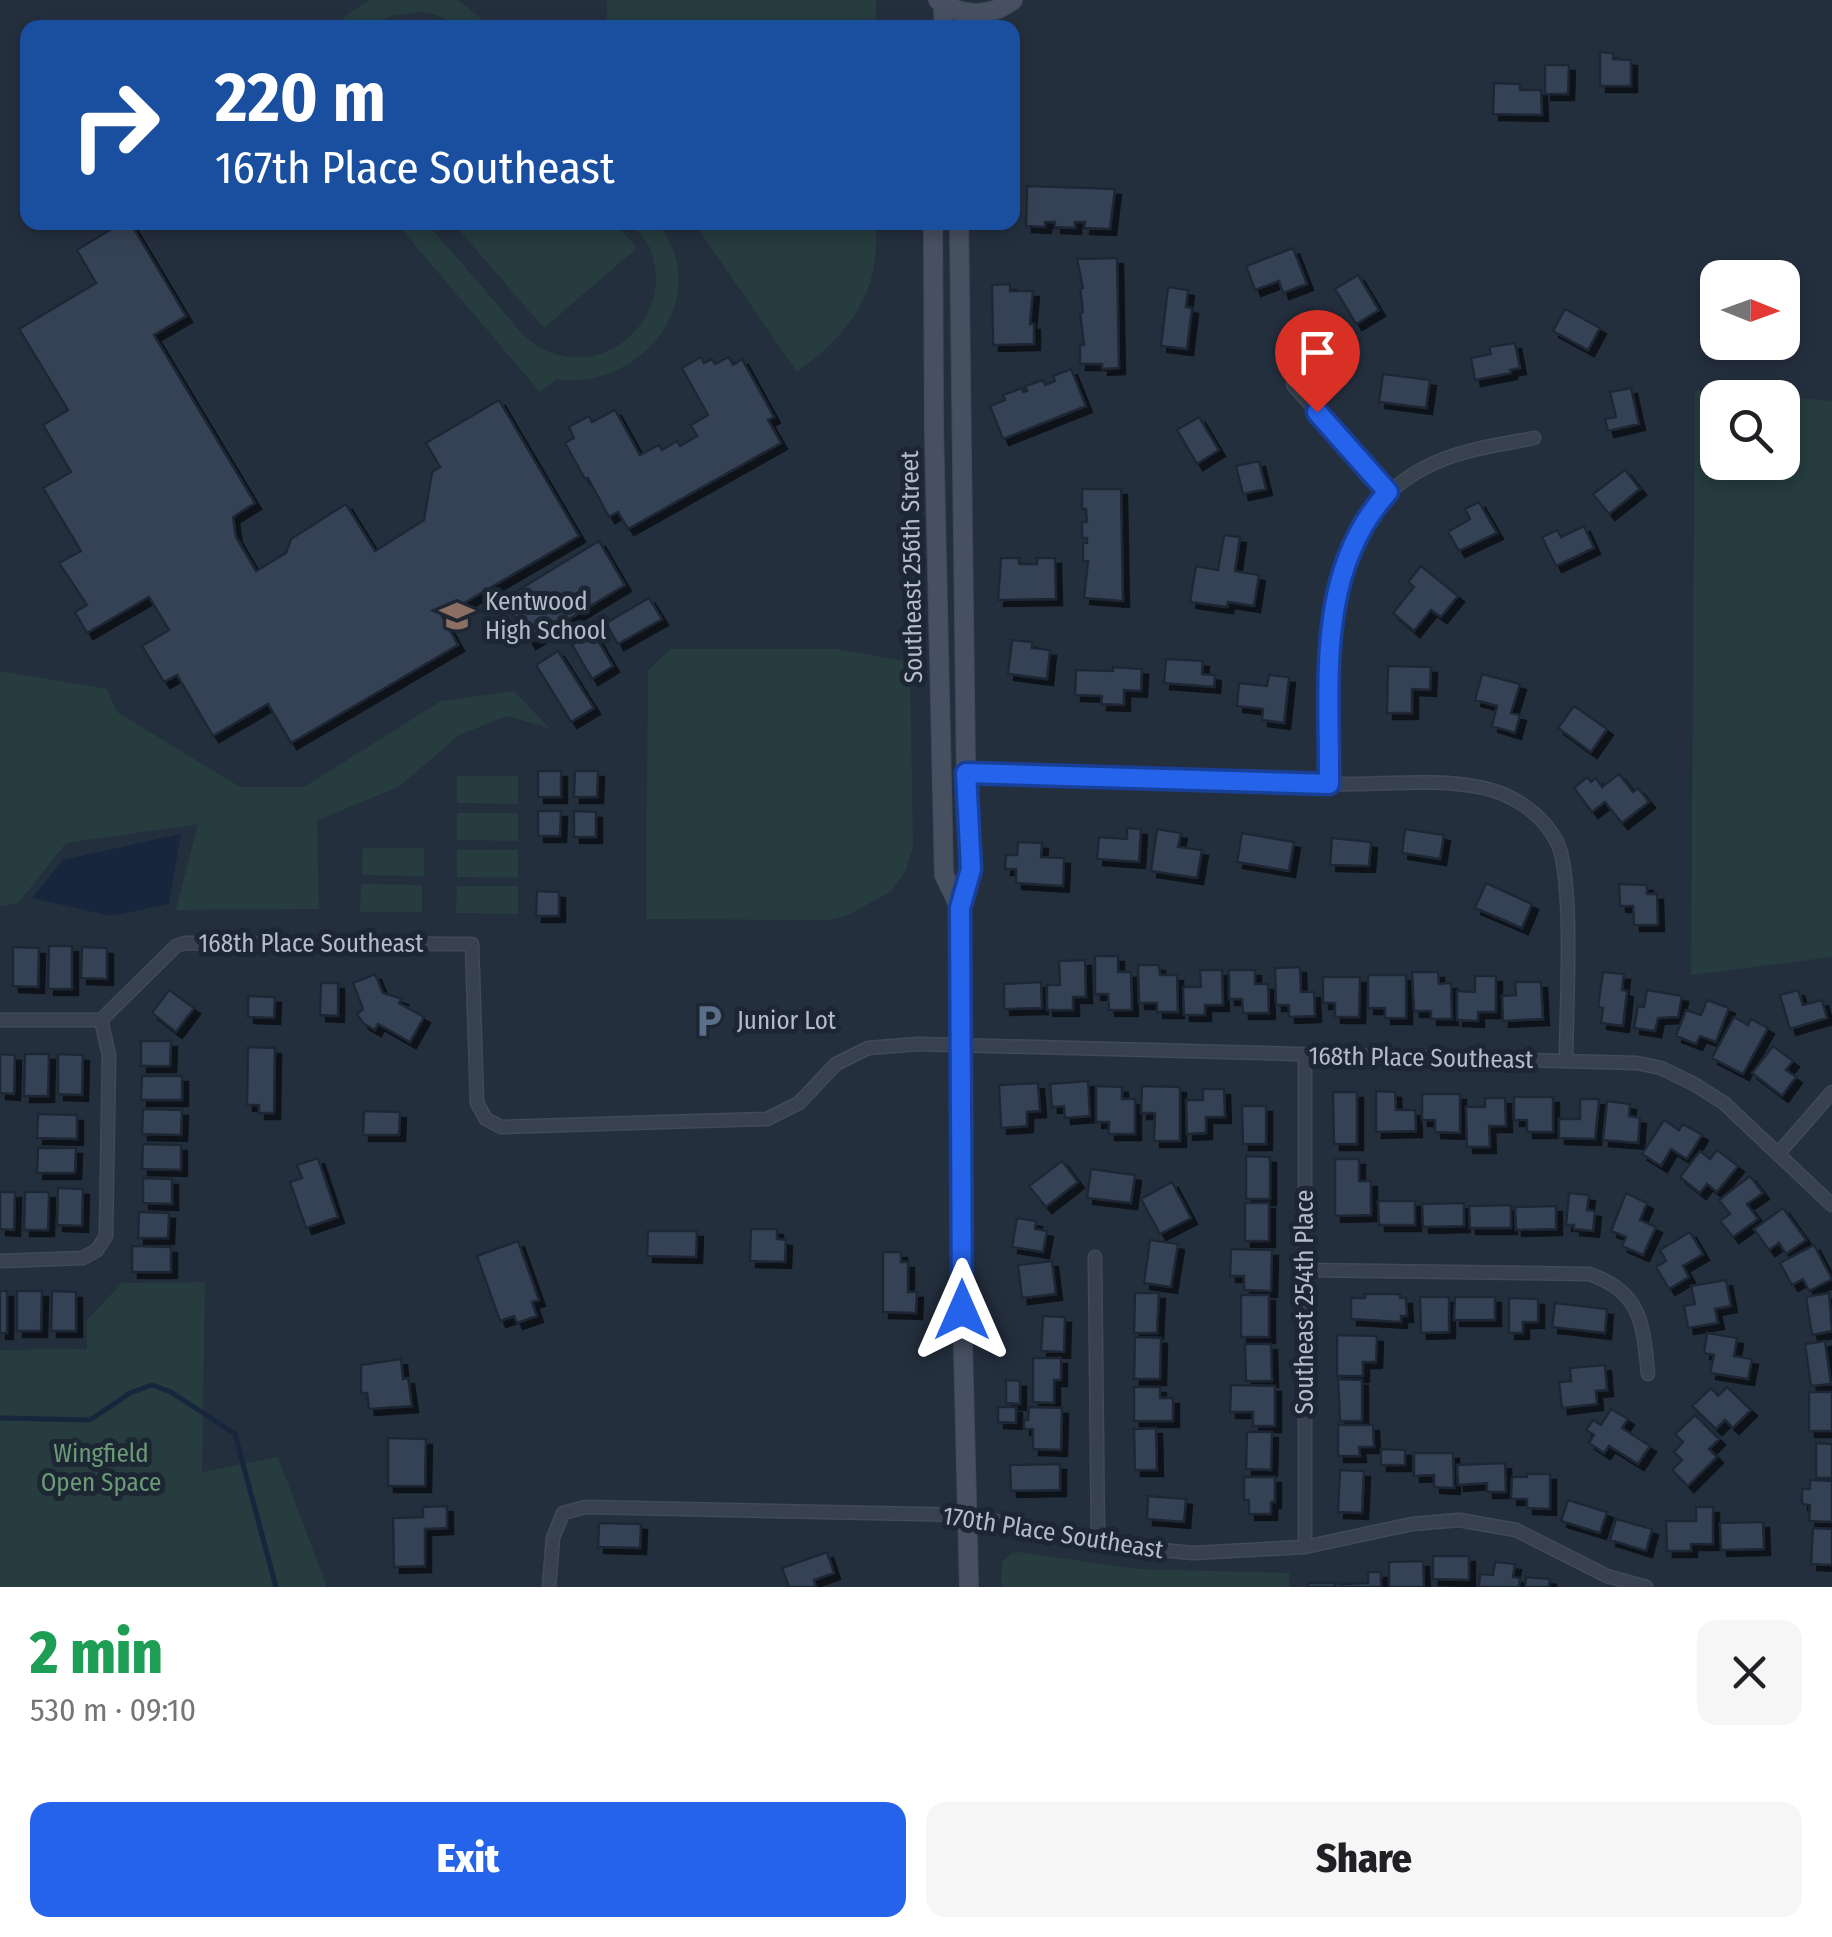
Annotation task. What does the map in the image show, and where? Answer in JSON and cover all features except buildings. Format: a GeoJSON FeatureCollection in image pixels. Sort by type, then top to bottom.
{"type":"FeatureCollection","features":[{"type":"Feature","properties":{"kind":"main road"},"geometry":{"type":"LineString","coordinates":[[941,2],[959,12],[990,20],[1013,0]]}},
{"type":"Feature","properties":{"kind":"main road","name":"Southeast 256th Street"},"geometry":{"type":"LineString","coordinates":[[933,230],[944,875],[960,908]]}},
{"type":"Feature","properties":{"kind":"main road","name":"Southeast 256th Street"},"geometry":{"type":"LineString","coordinates":[[959,230],[966,773],[971,869],[960,908],[962,1344],[969,1587]]}},
{"type":"Feature","properties":{"kind":"main road"},"geometry":{"type":"LineString","coordinates":[[933,337],[948,358],[959,364]]}},
{"type":"Feature","properties":{"kind":"street"},"geometry":{"type":"LineString","coordinates":[[1293,385],[1388,492]]}},
{"type":"Feature","properties":{"kind":"street"},"geometry":{"type":"LineString","coordinates":[[1329,784],[1330,638],[1338,589],[1358,531],[1388,492],[1441,460],[1534,438]]}},
{"type":"Feature","properties":{"kind":"street"},"geometry":{"type":"LineString","coordinates":[[966,773],[1329,784],[1442,783],[1485,788],[1517,799],[1557,841],[1566,873],[1566,1060]]}},
{"type":"Feature","properties":{"kind":"street","name":"168th Place Southeast"},"geometry":{"type":"LineString","coordinates":[[102,1020],[176,946],[185,944],[472,944],[477,1103],[486,1119],[501,1127],[767,1119],[798,1103],[836,1064],[868,1048],[960,1044],[1305,1056],[1622,1061],[1660,1068],[1724,1103],[1832,1204]]}},
{"type":"Feature","properties":{"kind":"street"},"geometry":{"type":"LineString","coordinates":[[0,1020],[102,1020],[109,1055],[106,1236],[97,1250],[74,1260],[0,1262]]}},
{"type":"Feature","properties":{"kind":"street","name":"Southeast 254th Place"},"geometry":{"type":"LineString","coordinates":[[1305,1056],[1305,1548]]}},
{"type":"Feature","properties":{"kind":"street"},"geometry":{"type":"LineString","coordinates":[[1778,1154],[1832,1092]]}},
{"type":"Feature","properties":{"kind":"street"},"geometry":{"type":"LineString","coordinates":[[1095,1257],[1098,1544]]}},
{"type":"Feature","properties":{"kind":"street"},"geometry":{"type":"LineString","coordinates":[[1304,1270],[1589,1274],[1619,1288],[1643,1321],[1648,1374]]}},
{"type":"Feature","properties":{"kind":"street","name":"170th Place Southeast"},"geometry":{"type":"LineString","coordinates":[[549,1587],[553,1538],[564,1513],[586,1507],[968,1515],[1098,1544],[1193,1553],[1305,1548],[1412,1524],[1460,1520],[1516,1530],[1607,1576],[1646,1587]]}},
{"type":"Feature","properties":{"kind":"green space"},"geometry":{"type":"Polygon","coordinates":[[[370,0],[458,0],[483,20],[446,20],[421,12],[383,20],[342,20],[370,0]]]}},
{"type":"Feature","properties":{"kind":"green space"},"geometry":{"type":"Polygon","coordinates":[[[607,0],[876,0],[876,20],[607,20],[607,0]]]}},
{"type":"Feature","properties":{"kind":"green space"},"geometry":{"type":"Polygon","coordinates":[[[402,230],[432,230],[535,344],[564,356],[587,357],[609,351],[643,322],[653,301],[656,278],[650,249],[636,230],[661,230],[673,251],[679,279],[674,307],[662,332],[642,354],[617,370],[588,379],[556,379],[540,392],[402,230]]]}},
{"type":"Feature","properties":{"kind":"green space"},"geometry":{"type":"Polygon","coordinates":[[[459,230],[621,230],[637,248],[544,328],[459,230]]]}},
{"type":"Feature","properties":{"kind":"green space"},"geometry":{"type":"Polygon","coordinates":[[[699,230],[875,230],[873,270],[858,309],[832,343],[797,372],[699,230]]]}},
{"type":"Feature","properties":{"kind":"green space"},"geometry":{"type":"Polygon","coordinates":[[[1695,390],[1700,390],[1700,480],[1800,480],[1800,398],[1832,401],[1832,957],[1691,975],[1695,390]]]}},
{"type":"Feature","properties":{"kind":"green space"},"geometry":{"type":"Polygon","coordinates":[[[670,649],[837,649],[910,662],[913,846],[906,870],[891,891],[849,915],[828,920],[646,919],[648,671],[670,649]]]}},
{"type":"Feature","properties":{"kind":"green space"},"geometry":{"type":"Polygon","coordinates":[[[0,671],[107,689],[117,712],[240,787],[304,787],[441,701],[514,691],[549,728],[507,716],[459,735],[400,786],[317,821],[319,909],[176,910],[198,824],[66,843],[18,903],[0,906],[0,671]]]}},
{"type":"Feature","properties":{"kind":"green space"},"geometry":{"type":"Polygon","coordinates":[[[457,776],[518,776],[518,804],[457,803],[457,776]]]}},
{"type":"Feature","properties":{"kind":"green space"},"geometry":{"type":"Polygon","coordinates":[[[457,813],[518,813],[518,841],[457,840],[457,813]]]}},
{"type":"Feature","properties":{"kind":"green space"},"geometry":{"type":"Polygon","coordinates":[[[363,848],[424,848],[424,876],[362,875],[363,848]]]}},
{"type":"Feature","properties":{"kind":"green space"},"geometry":{"type":"Polygon","coordinates":[[[457,850],[518,850],[518,878],[457,877],[457,850]]]}},
{"type":"Feature","properties":{"kind":"green space"},"geometry":{"type":"Polygon","coordinates":[[[361,884],[422,885],[422,912],[360,912],[361,884]]]}},
{"type":"Feature","properties":{"kind":"green space"},"geometry":{"type":"Polygon","coordinates":[[[457,886],[518,886],[518,914],[456,913],[457,886]]]}},
{"type":"Feature","properties":{"kind":"green space","name":"Wingfield Open Space"},"geometry":{"type":"Polygon","coordinates":[[[205,1282],[202,1472],[278,1457],[327,1587],[0,1587],[0,1350],[87,1349],[87,1320],[122,1283],[205,1282]]]}},
{"type":"Feature","properties":{"kind":"green space"},"geometry":{"type":"Polygon","coordinates":[[[1019,1552],[1137,1569],[1289,1573],[1289,1587],[1001,1587],[1002,1562],[1019,1552]]]}},
{"type":"Feature","properties":{"kind":"water"},"geometry":{"type":"Polygon","coordinates":[[[181,834],[169,904],[111,916],[32,898],[63,860],[181,834]]]}},
{"type":"Feature","properties":{"kind":"waterway"},"geometry":{"type":"LineString","coordinates":[[0,1418],[90,1420],[130,1393],[152,1385],[171,1392],[235,1434],[276,1587]]}},
{"type":"Feature","properties":{"kind":"place","name":"Kentwood High School"},"geometry":{"type":"Point","coordinates":[457,616]}},
{"type":"Feature","properties":{"kind":"place","name":"Junior Lot"},"geometry":{"type":"Point","coordinates":[709,1021]}},
{"type":"Feature","properties":{"kind":"route"},"geometry":{"type":"LineString","coordinates":[[962,1310],[960,908],[971,869],[966,773],[1329,784],[1330,638],[1334,604],[1358,531],[1388,492],[1317,412]]}}]}
